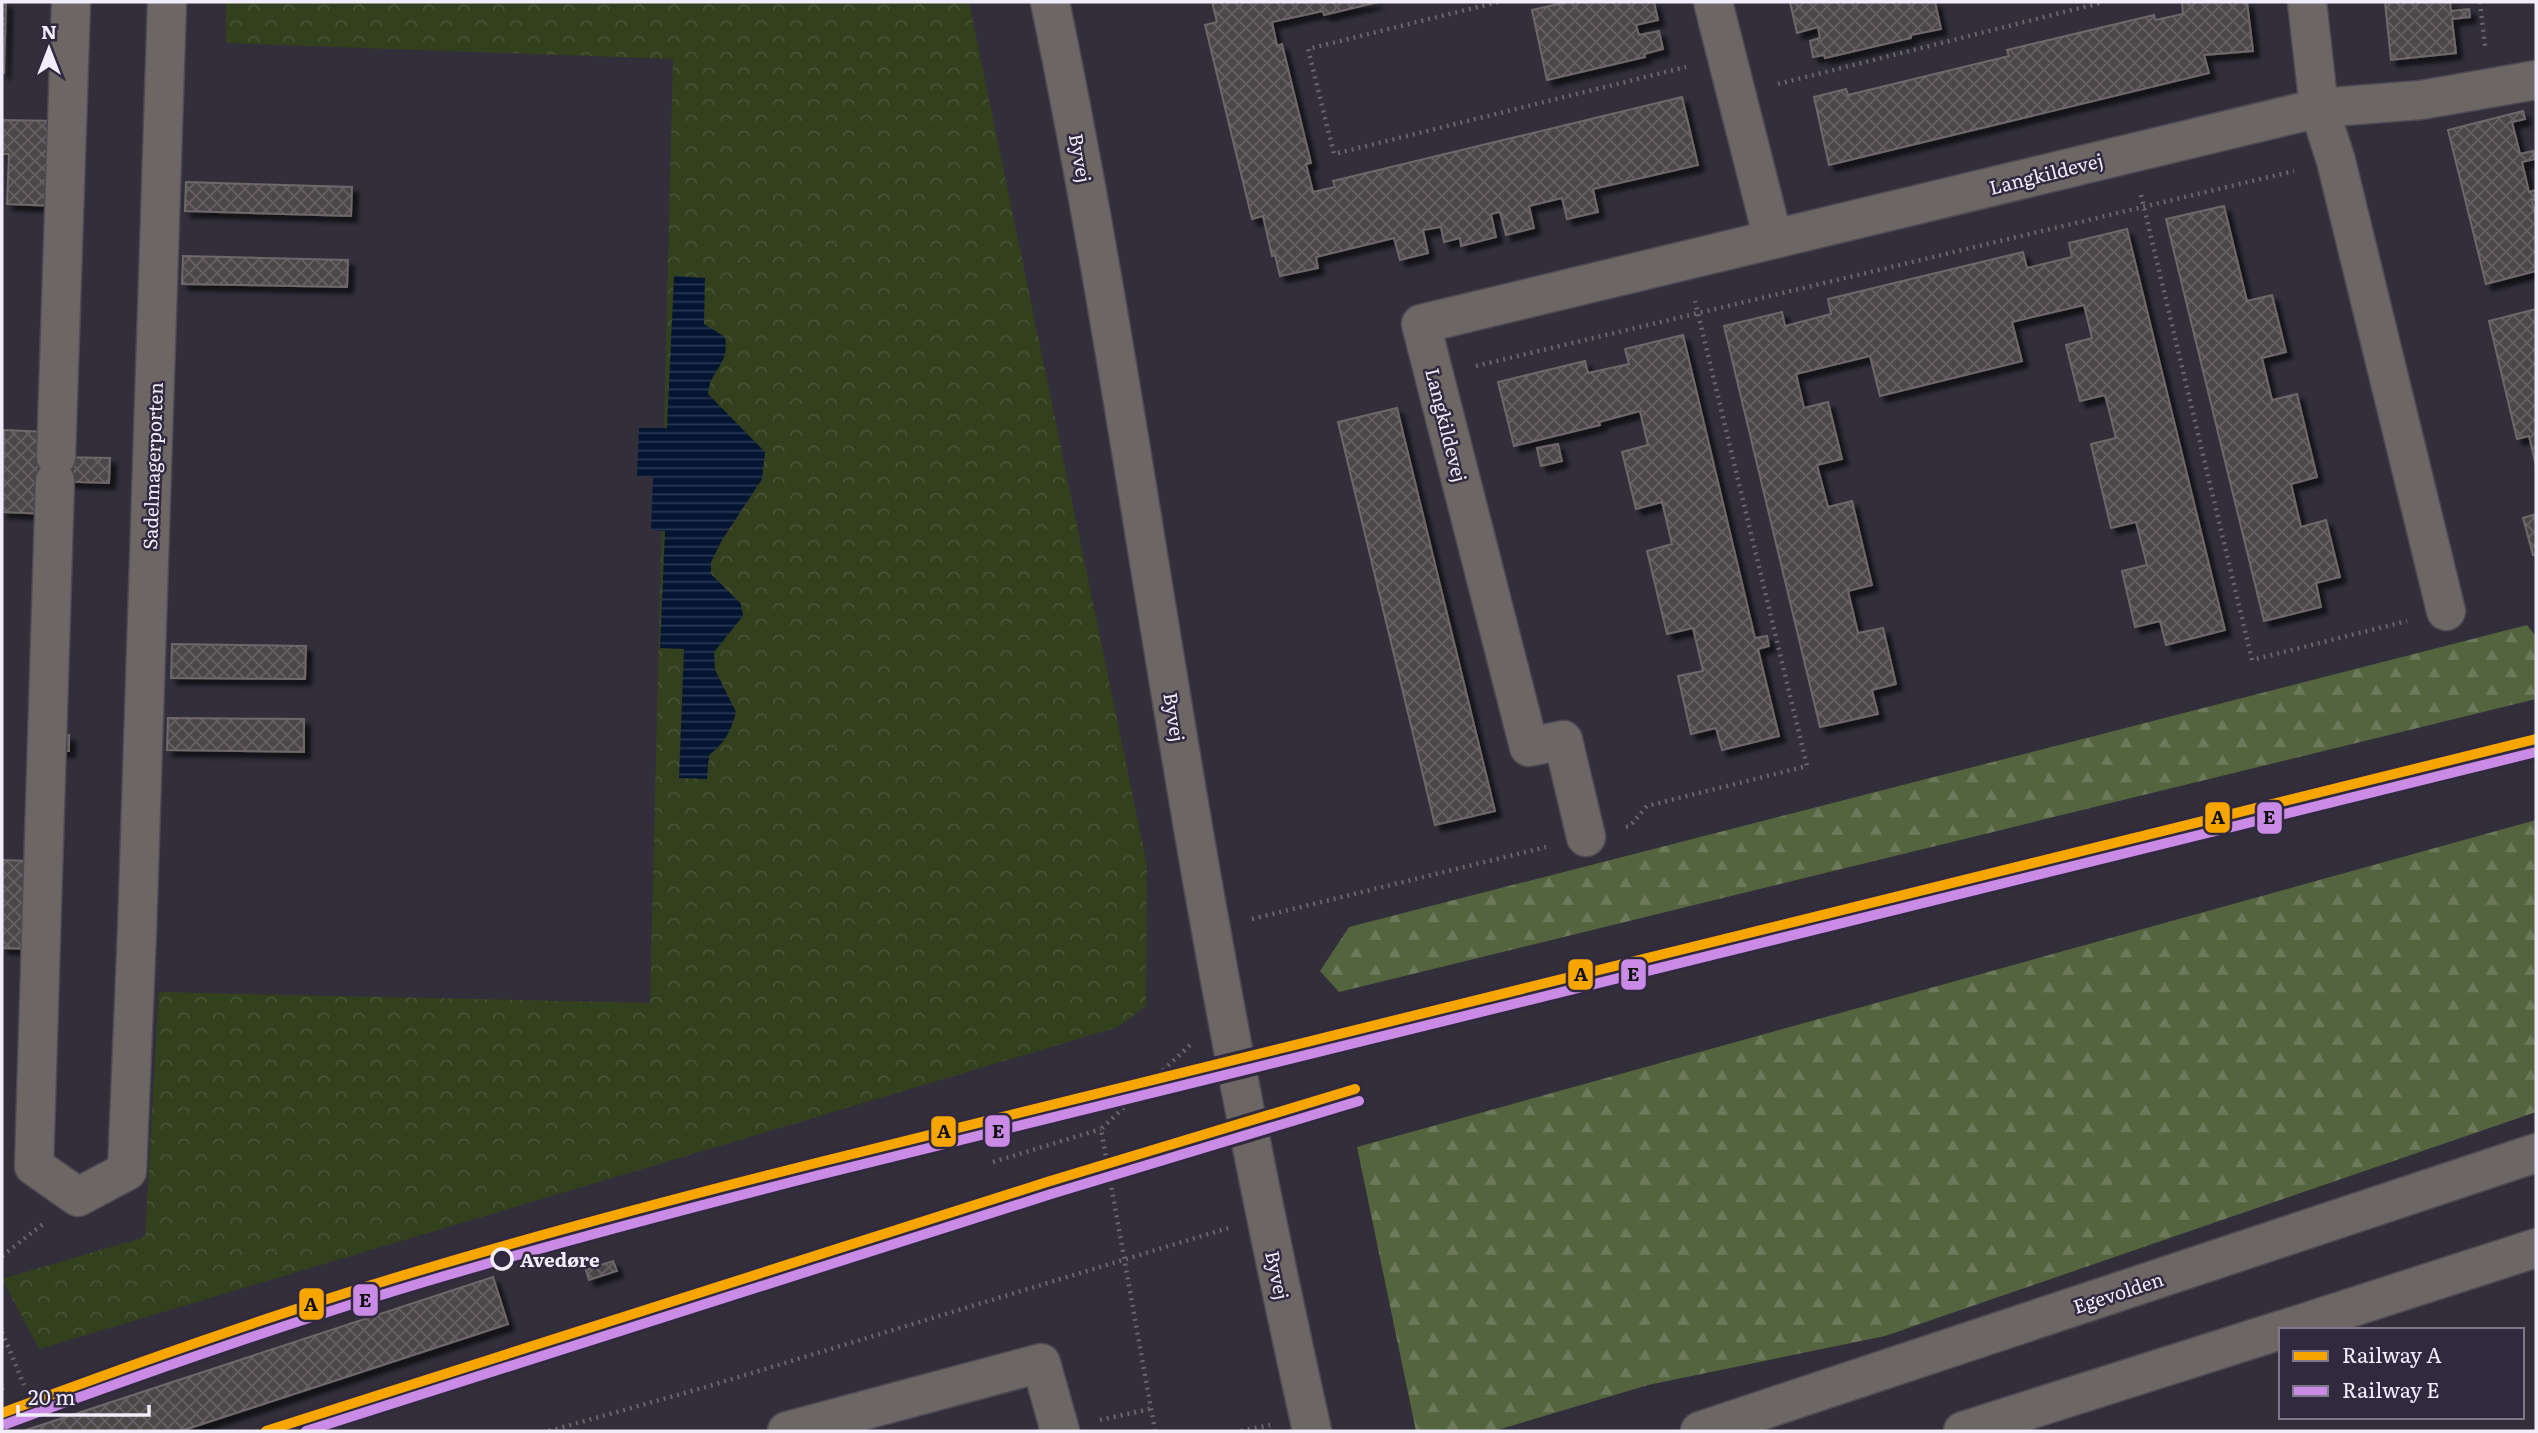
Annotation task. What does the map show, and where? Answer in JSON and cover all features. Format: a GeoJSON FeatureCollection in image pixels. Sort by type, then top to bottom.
{"type":"FeatureCollection","features":[{"type":"Feature","properties":{"kind":"street"},"geometry":{"type":"LineString","coordinates":[[71,2],[34,1166],[78,1197]]}},
{"type":"Feature","properties":{"kind":"street","name":"Sadelmagerporten"},"geometry":{"type":"LineString","coordinates":[[78,1197],[127,1171],[138,931],[167,2]]}},
{"type":"Feature","properties":{"kind":"street","name":"Byvej"},"geometry":{"type":"LineString","coordinates":[[1050,2],[1081,152],[1226,1012],[1312,1431]]}},
{"type":"Feature","properties":{"kind":"street"},"geometry":{"type":"LineString","coordinates":[[1713,2],[1773,239]]}},
{"type":"Feature","properties":{"kind":"street"},"geometry":{"type":"LineString","coordinates":[[2307,2],[2319,108],[2336,161],[2446,611]]}},
{"type":"Feature","properties":{"kind":"street","name":"Langkildevej"},"geometry":{"type":"LineString","coordinates":[[1586,837],[1563,740],[1530,747],[1421,324],[2319,108],[2421,100],[2536,80]]}},
{"type":"Feature","properties":{"kind":"street","name":"Egevolden"},"geometry":{"type":"LineString","coordinates":[[1700,1431],[2536,1153]]}},
{"type":"Feature","properties":{"kind":"street"},"geometry":{"type":"LineString","coordinates":[[2287,1328],[2536,1248]]}},
{"type":"Feature","properties":{"kind":"street"},"geometry":{"type":"LineString","coordinates":[[1963,1431],[2279,1331]]}},
{"type":"Feature","properties":{"kind":"street"},"geometry":{"type":"LineString","coordinates":[[787,1431],[1041,1363],[1060,1430]]}},
{"type":"Feature","properties":{"kind":"path"},"geometry":{"type":"LineString","coordinates":[[1498,2],[1308,49],[1334,154],[1727,57]]}},
{"type":"Feature","properties":{"kind":"path"},"geometry":{"type":"LineString","coordinates":[[1736,94],[2104,2]]}},
{"type":"Feature","properties":{"kind":"path"},"geometry":{"type":"LineString","coordinates":[[2131,153],[2252,660],[2446,611]]}},
{"type":"Feature","properties":{"kind":"path"},"geometry":{"type":"LineString","coordinates":[[1434,376],[2336,161]]}},
{"type":"Feature","properties":{"kind":"path"},"geometry":{"type":"LineString","coordinates":[[1211,929],[1630,826],[1647,806],[1807,766],[1685,260]]}},
{"type":"Feature","properties":{"kind":"path"},"geometry":{"type":"LineString","coordinates":[[993,1162],[1101,1129],[1226,1012]]}},
{"type":"Feature","properties":{"kind":"path"},"geometry":{"type":"LineString","coordinates":[[1101,1129],[1155,1431]]}},
{"type":"Feature","properties":{"kind":"path"},"geometry":{"type":"LineString","coordinates":[[2,1256],[78,1197]]}},
{"type":"Feature","properties":{"kind":"path"},"geometry":{"type":"LineString","coordinates":[[549,1431],[706,1387],[1266,1217]]}},
{"type":"Feature","properties":{"kind":"path"},"geometry":{"type":"LineString","coordinates":[[2,1332],[24,1385]]}},
{"type":"Feature","properties":{"kind":"path"},"geometry":{"type":"LineString","coordinates":[[1060,1430],[1150,1409]]}},
{"type":"Feature","properties":{"kind":"green space"},"geometry":{"type":"Polygon","coordinates":[[[226,2],[969,2],[1147,865],[1146,1006],[1118,1027],[39,1349],[2,1279],[145,1237],[159,992],[650,1003],[673,59],[226,43],[226,2]]]}},
{"type":"Feature","properties":{"kind":"green space"},"geometry":{"type":"Polygon","coordinates":[[[2527,625],[2536,637],[2536,699],[1339,992],[1320,971],[1349,927],[2527,625]]]}},
{"type":"Feature","properties":{"kind":"green space"},"geometry":{"type":"Polygon","coordinates":[[[2536,820],[2536,1112],[1885,1336],[1648,1385],[1494,1431],[1416,1431],[1357,1147],[2536,820]]]}},
{"type":"Feature","properties":{"kind":"water"},"geometry":{"type":"Polygon","coordinates":[[[674,276],[705,278],[704,324],[725,337],[726,347],[708,394],[765,452],[762,479],[722,540],[711,562],[711,574],[741,604],[743,616],[714,652],[715,670],[736,712],[727,736],[709,755],[707,779],[679,778],[684,649],[660,648],[665,531],[651,530],[653,477],[637,476],[639,428],[667,428],[674,276]]]}},
{"type":"Feature","properties":{"kind":"building"},"geometry":{"type":"Polygon","coordinates":[[[2,2],[6,2],[4,73],[2,72],[2,2]]]}},
{"type":"Feature","properties":{"kind":"building"},"geometry":{"type":"Polygon","coordinates":[[[1212,2],[1378,2],[1324,15],[1323,11],[1272,22],[1277,46],[1282,44],[1311,163],[1306,164],[1313,192],[1335,187],[1333,181],[1682,97],[1698,165],[1593,189],[1598,212],[1567,219],[1562,198],[1529,206],[1534,228],[1506,235],[1500,212],[1491,214],[1496,237],[1461,246],[1460,238],[1444,242],[1441,227],[1423,230],[1428,253],[1400,260],[1394,238],[1316,257],[1318,268],[1280,276],[1275,255],[1272,256],[1263,216],[1252,219],[1205,25],[1217,22],[1212,2]]]}},
{"type":"Feature","properties":{"kind":"building"},"geometry":{"type":"Polygon","coordinates":[[[1567,2],[1654,2],[1658,20],[1636,25],[1639,35],[1659,31],[1663,49],[1644,54],[1645,57],[1547,80],[1532,10],[1567,2]]]}},
{"type":"Feature","properties":{"kind":"building"},"geometry":{"type":"Polygon","coordinates":[[[1790,2],[1935,2],[1941,29],[1825,58],[1824,55],[1813,57],[1810,41],[1820,38],[1818,27],[1797,33],[1790,2]]]}},
{"type":"Feature","properties":{"kind":"building"},"geometry":{"type":"Polygon","coordinates":[[[2182,2],[2247,2],[2253,51],[2204,55],[2209,73],[1829,165],[1814,97],[1846,89],[1848,95],[2009,56],[2007,50],[2154,15],[2155,20],[2183,14],[2182,2]]]}},
{"type":"Feature","properties":{"kind":"building"},"geometry":{"type":"Polygon","coordinates":[[[2385,2],[2450,2],[2451,11],[2469,9],[2470,17],[2452,19],[2456,53],[2391,60],[2385,2]]]}},
{"type":"Feature","properties":{"kind":"building"},"geometry":{"type":"Polygon","coordinates":[[[2523,111],[2525,119],[2512,122],[2520,154],[2533,151],[2535,159],[2522,162],[2529,192],[2536,190],[2536,199],[2532,200],[2536,220],[2536,271],[2486,284],[2448,130],[2523,111]]]}},
{"type":"Feature","properties":{"kind":"building"},"geometry":{"type":"Polygon","coordinates":[[[2,120],[58,121],[55,206],[7,204],[9,154],[2,154],[2,120]]]}},
{"type":"Feature","properties":{"kind":"building"},"geometry":{"type":"Polygon","coordinates":[[[186,182],[352,187],[351,216],[185,211],[186,182]]]}},
{"type":"Feature","properties":{"kind":"building"},"geometry":{"type":"Polygon","coordinates":[[[2224,206],[2247,301],[2272,295],[2286,352],[2262,358],[2272,400],[2297,394],[2317,477],[2291,484],[2301,527],[2326,520],[2340,577],[2316,583],[2321,607],[2264,621],[2166,219],[2224,206]]]}},
{"type":"Feature","properties":{"kind":"building"},"geometry":{"type":"Polygon","coordinates":[[[2127,229],[2225,630],[2166,645],[2160,621],[2135,627],[2122,571],[2147,565],[2136,522],[2111,528],[2091,444],[2116,438],[2105,395],[2080,401],[2066,345],[2092,338],[2084,305],[2012,322],[2022,361],[1880,396],[1870,356],[1796,374],[1804,408],[1828,402],[1842,459],[1817,465],[1828,507],[1852,501],[1872,585],[1848,591],[1858,633],[1883,628],[1896,684],[1872,690],[1878,714],[1820,727],[1724,326],[1782,312],[1785,326],[1831,314],[1828,299],[2023,252],[2027,268],[2072,257],[2069,243],[2127,229]]]}},
{"type":"Feature","properties":{"kind":"building"},"geometry":{"type":"Polygon","coordinates":[[[183,256],[348,260],[347,287],[182,284],[183,256]]]}},
{"type":"Feature","properties":{"kind":"building"},"geometry":{"type":"Polygon","coordinates":[[[2536,309],[2536,466],[2529,436],[2517,439],[2489,321],[2536,309]]]}},
{"type":"Feature","properties":{"kind":"building"},"geometry":{"type":"Polygon","coordinates":[[[1683,335],[1755,638],[1767,636],[1769,646],[1758,649],[1779,736],[1722,750],[1716,728],[1691,734],[1678,676],[1703,671],[1693,628],[1667,634],[1647,551],[1672,544],[1662,502],[1636,509],[1622,452],[1648,445],[1640,411],[1599,422],[1600,425],[1514,446],[1498,382],[1585,361],[1588,373],[1629,364],[1625,349],[1683,335]]]}},
{"type":"Feature","properties":{"kind":"building"},"geometry":{"type":"Polygon","coordinates":[[[1397,408],[1495,811],[1435,825],[1338,422],[1397,408]]]}},
{"type":"Feature","properties":{"kind":"building"},"geometry":{"type":"Polygon","coordinates":[[[4,430],[49,432],[56,457],[110,458],[109,483],[48,481],[47,514],[2,512],[4,430]]]}},
{"type":"Feature","properties":{"kind":"building"},"geometry":{"type":"Polygon","coordinates":[[[1558,444],[1562,461],[1541,466],[1537,448],[1558,444]]]}},
{"type":"Feature","properties":{"kind":"building"},"geometry":{"type":"Polygon","coordinates":[[[2536,514],[2536,554],[2533,555],[2523,518],[2536,514]]]}},
{"type":"Feature","properties":{"kind":"building"},"geometry":{"type":"Polygon","coordinates":[[[172,644],[306,646],[305,679],[171,678],[172,644]]]}},
{"type":"Feature","properties":{"kind":"building"},"geometry":{"type":"Polygon","coordinates":[[[168,718],[304,719],[304,752],[167,750],[168,718]]]}},
{"type":"Feature","properties":{"kind":"building"},"geometry":{"type":"Polygon","coordinates":[[[69,735],[69,751],[59,751],[59,736],[69,735]]]}},
{"type":"Feature","properties":{"kind":"building"},"geometry":{"type":"Polygon","coordinates":[[[2,860],[30,861],[28,949],[2,948],[2,860]]]}},
{"type":"Feature","properties":{"kind":"building"},"geometry":{"type":"Polygon","coordinates":[[[613,1261],[617,1271],[589,1280],[586,1270],[613,1261]]]}},
{"type":"Feature","properties":{"kind":"building"},"geometry":{"type":"Polygon","coordinates":[[[493,1277],[508,1324],[181,1431],[23,1431],[493,1277]]]}},
{"type":"Feature","properties":{"kind":"rail line","name":"A"},"geometry":{"type":"LineString","coordinates":[[2,1413],[273,1316],[383,1281],[626,1212],[2536,739]]}},
{"type":"Feature","properties":{"kind":"rail line","name":"E"},"geometry":{"type":"LineString","coordinates":[[6,1424],[277,1328],[386,1293],[630,1224],[819,1175],[2536,752]]}},
{"type":"Feature","properties":{"kind":"rail line","name":"A"},"geometry":{"type":"LineString","coordinates":[[266,1431],[1047,1182],[1355,1089]]}},
{"type":"Feature","properties":{"kind":"rail line","name":"E"},"geometry":{"type":"LineString","coordinates":[[306,1431],[1051,1194],[1359,1101]]}},
{"type":"Feature","properties":{"kind":"place","name":"Avedøre"},"geometry":{"type":"Point","coordinates":[502,1259]}}]}
